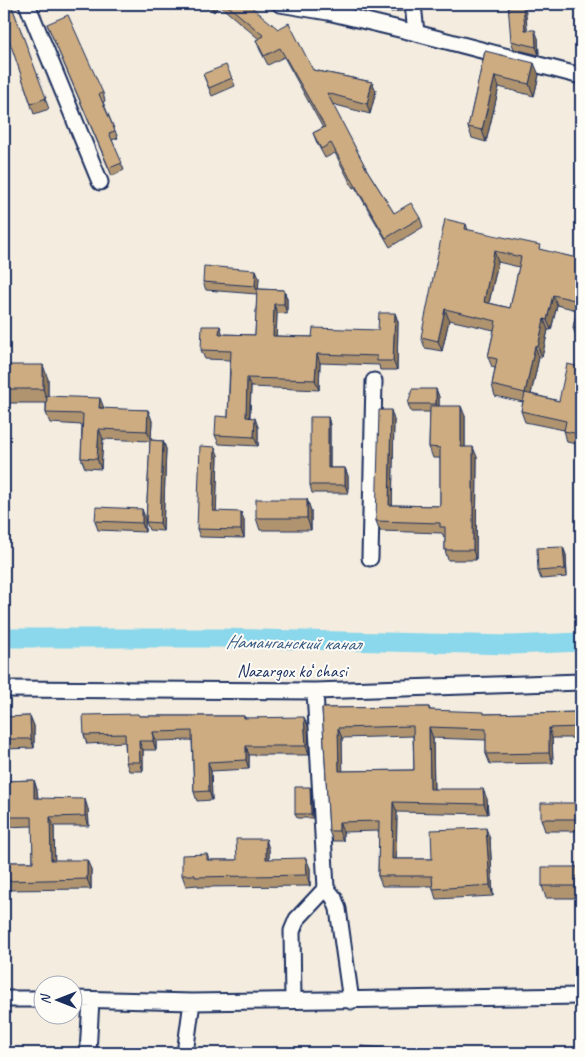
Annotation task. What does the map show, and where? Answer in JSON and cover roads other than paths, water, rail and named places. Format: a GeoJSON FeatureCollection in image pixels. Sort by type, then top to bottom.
{"type":"FeatureCollection","features":[{"type":"Feature","properties":{"kind":"street"},"geometry":{"type":"LineString","coordinates":[[27,4],[100,182]]}},
{"type":"Feature","properties":{"kind":"street"},"geometry":{"type":"LineString","coordinates":[[280,4],[328,12],[416,33],[581,76]]}},
{"type":"Feature","properties":{"kind":"street"},"geometry":{"type":"LineString","coordinates":[[413,4],[416,33]]}},
{"type":"Feature","properties":{"kind":"street"},"geometry":{"type":"LineString","coordinates":[[370,558],[374,381]]}},
{"type":"Feature","properties":{"kind":"street","name":"Nazargox koʻchasi"},"geometry":{"type":"LineString","coordinates":[[4,688],[315,691],[581,682]]}},
{"type":"Feature","properties":{"kind":"street"},"geometry":{"type":"LineString","coordinates":[[315,691],[326,888],[334,898],[338,909],[351,1001]]}},
{"type":"Feature","properties":{"kind":"street"},"geometry":{"type":"LineString","coordinates":[[293,1000],[292,932],[297,919],[326,888]]}},
{"type":"Feature","properties":{"kind":"street"},"geometry":{"type":"LineString","coordinates":[[82,1000],[192,1002],[351,1001],[581,996]]}},
{"type":"Feature","properties":{"kind":"street"},"geometry":{"type":"LineString","coordinates":[[4,999],[32,999]]}},
{"type":"Feature","properties":{"kind":"street"},"geometry":{"type":"LineString","coordinates":[[88,1053],[91,1000]]}},
{"type":"Feature","properties":{"kind":"street"},"geometry":{"type":"LineString","coordinates":[[185,1053],[192,1002]]}},
{"type":"Feature","properties":{"kind":"waterway","name":"Наманганский канал"},"geometry":{"type":"LineString","coordinates":[[4,638],[219,638],[512,645],[581,642]]}}]}
